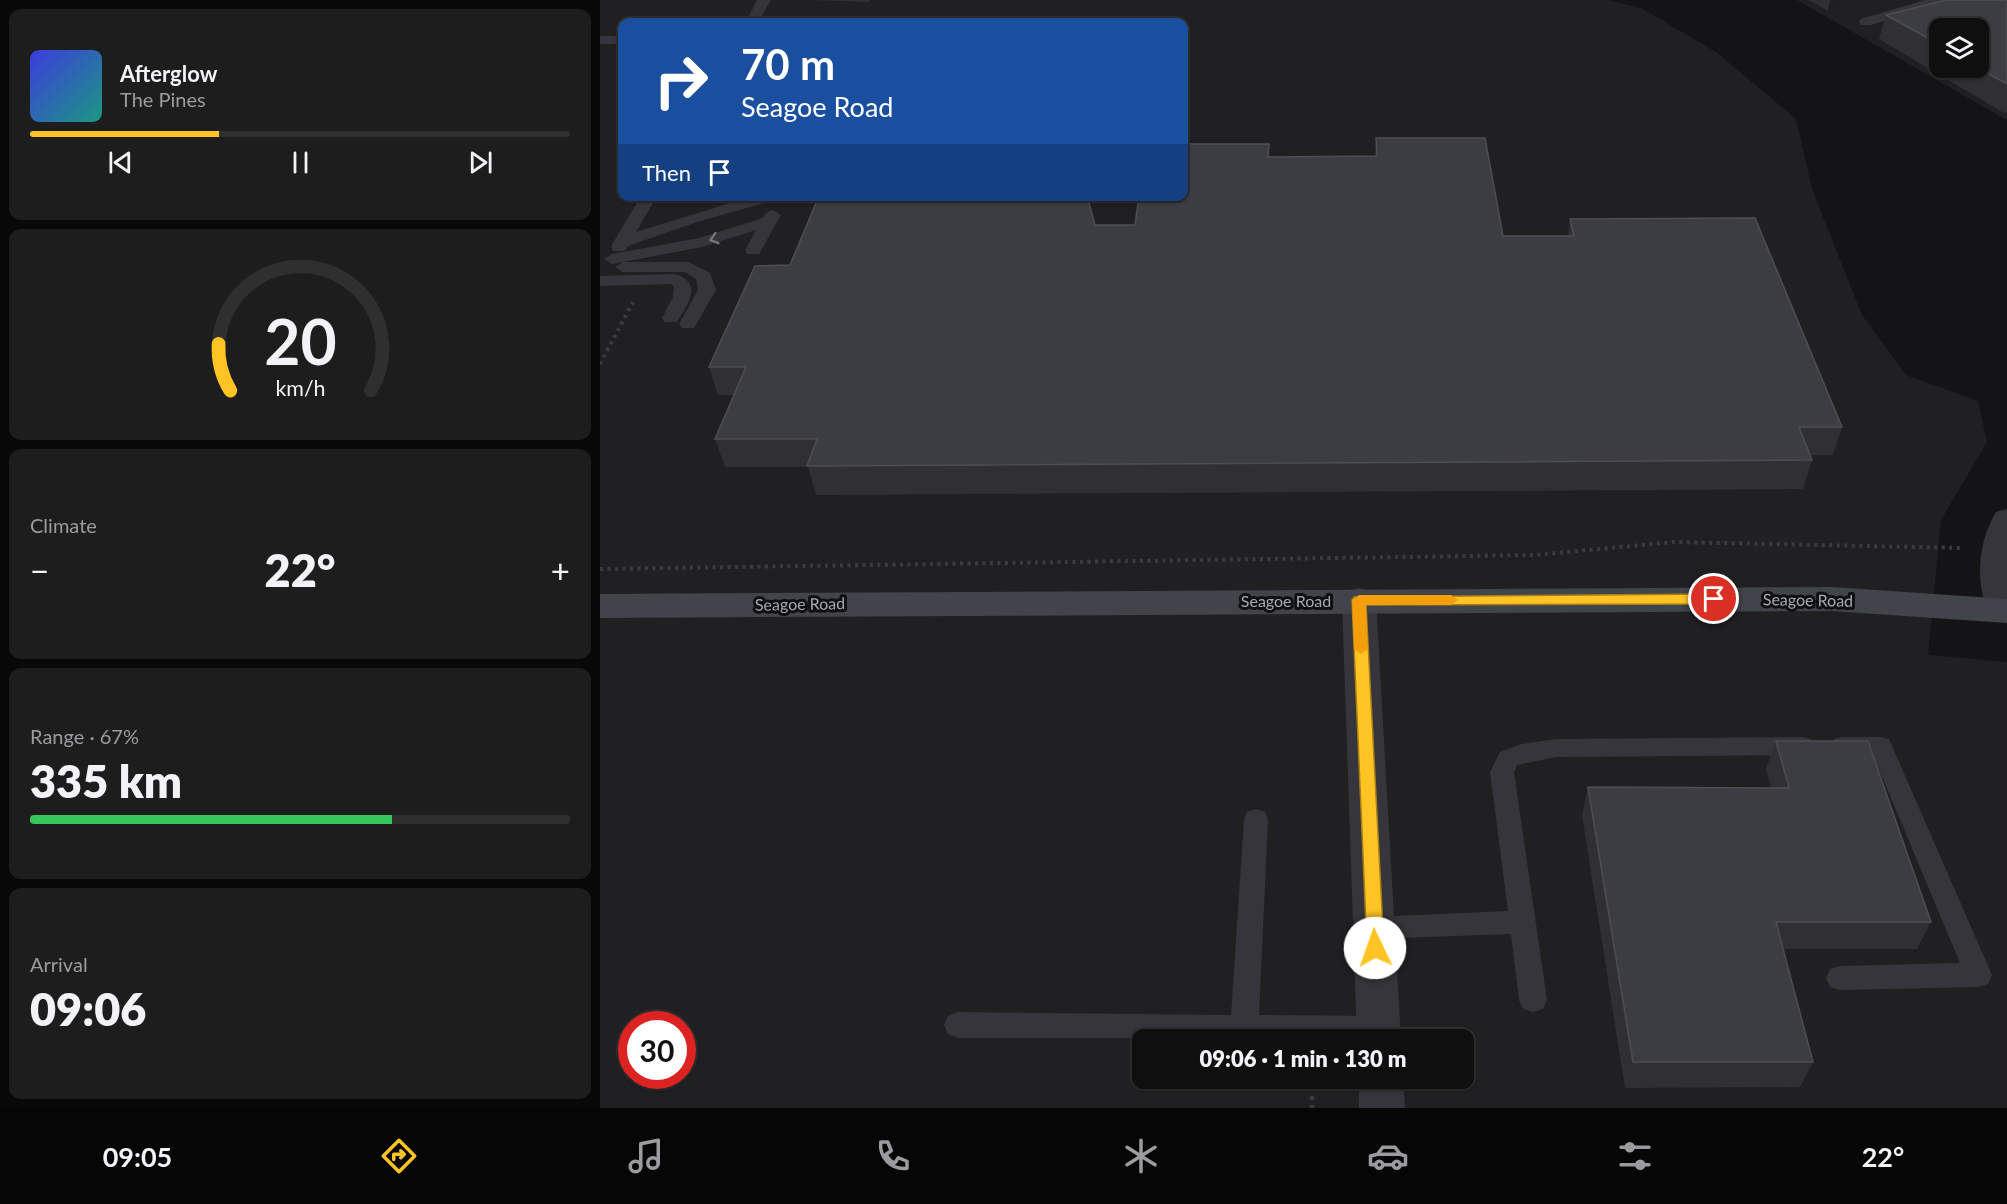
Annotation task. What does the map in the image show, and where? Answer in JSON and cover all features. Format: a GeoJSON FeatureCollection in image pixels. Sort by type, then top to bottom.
{"type":"FeatureCollection","features":[{"type":"Feature","properties":{"kind":"main road","name":"Seagoe Road"},"geometry":{"type":"LineString","coordinates":[[600,606],[1832,598],[2005,610]]}},
{"type":"Feature","properties":{"kind":"street"},"geometry":{"type":"LineString","coordinates":[[2005,610],[1998,587],[1997,553],[2007,520]]}},
{"type":"Feature","properties":{"kind":"street"},"geometry":{"type":"LineString","coordinates":[[1359,600],[1379,1029]]}},
{"type":"Feature","properties":{"kind":"street"},"geometry":{"type":"LineString","coordinates":[[1381,1089],[1382,1108]]}},
{"type":"Feature","properties":{"kind":"lane"},"geometry":{"type":"LineString","coordinates":[[754,18],[764,0]]}},
{"type":"Feature","properties":{"kind":"lane"},"geometry":{"type":"LineString","coordinates":[[1866,22],[1939,0]]}},
{"type":"Feature","properties":{"kind":"lane"},"geometry":{"type":"LineString","coordinates":[[600,40],[618,40]]}},
{"type":"Feature","properties":{"kind":"lane"},"geometry":{"type":"LineString","coordinates":[[605,271],[647,201]]}},
{"type":"Feature","properties":{"kind":"lane"},"geometry":{"type":"LineString","coordinates":[[621,243],[691,219],[754,201]]}},
{"type":"Feature","properties":{"kind":"lane"},"geometry":{"type":"LineString","coordinates":[[753,250],[780,201]]}},
{"type":"Feature","properties":{"kind":"lane"},"geometry":{"type":"LineString","coordinates":[[605,271],[770,221]]}},
{"type":"Feature","properties":{"kind":"lane"},"geometry":{"type":"LineString","coordinates":[[690,267],[704,277],[707,290],[680,321],[683,284],[674,279],[645,279],[605,271],[690,267]]}},
{"type":"Feature","properties":{"kind":"lane"},"geometry":{"type":"LineString","coordinates":[[1533,1000],[1502,772],[1508,759],[1522,753],[1556,748],[1881,746],[1978,975],[1840,978]]}},
{"type":"Feature","properties":{"kind":"lane"},"geometry":{"type":"LineString","coordinates":[[1244,1028],[1256,819]]}},
{"type":"Feature","properties":{"kind":"lane"},"geometry":{"type":"LineString","coordinates":[[1374,928],[1523,922]]}},
{"type":"Feature","properties":{"kind":"lane"},"geometry":{"type":"LineString","coordinates":[[958,1025],[1266,1029]]}},
{"type":"Feature","properties":{"kind":"path"},"geometry":{"type":"LineString","coordinates":[[600,364],[645,279]]}},
{"type":"Feature","properties":{"kind":"path"},"geometry":{"type":"LineString","coordinates":[[600,569],[1535,555],[1674,542],[1970,548],[1997,553]]}},
{"type":"Feature","properties":{"kind":"path"},"geometry":{"type":"LineString","coordinates":[[1312,1089],[1312,1108]]}},
{"type":"Feature","properties":{"kind":"shaded area"},"geometry":{"type":"Polygon","coordinates":[[[600,0],[1607,0],[1641,8],[1716,52],[1796,119],[1812,189],[1862,315],[1906,375],[1978,401],[1987,442],[1941,520],[1928,655],[2007,662],[2007,1108],[600,1108],[600,0]]]}},
{"type":"Feature","properties":{"kind":"shaded area"},"geometry":{"type":"Polygon","coordinates":[[[1797,0],[2007,0],[2007,119],[1933,78],[1989,78],[1989,18],[1929,18],[1929,76],[1797,0]]]}},
{"type":"Feature","properties":{"kind":"building"},"geometry":{"type":"Polygon","coordinates":[[[1946,0],[2007,0],[2007,84],[1989,74],[1989,18],[1929,18],[1929,39],[1886,15],[1946,0]]]}},
{"type":"Feature","properties":{"kind":"building"},"geometry":{"type":"Polygon","coordinates":[[[1376,138],[1485,138],[1503,236],[1574,236],[1570,219],[1755,218],[1842,427],[1799,427],[1812,460],[807,466],[817,439],[715,439],[746,367],[709,367],[755,266],[790,265],[817,201],[1088,201],[1095,225],[1135,225],[1138,201],[1188,201],[1188,144],[1269,144],[1268,157],[1377,156],[1376,138]]]}},
{"type":"Feature","properties":{"kind":"building"},"geometry":{"type":"Polygon","coordinates":[[[1776,741],[1868,741],[1931,922],[1776,922],[1813,1062],[1633,1062],[1588,787],[1789,788],[1776,741]]]}},
{"type":"Feature","properties":{"kind":"slow traffic"},"geometry":{"type":"LineString","coordinates":[[1361,649],[1359,600],[1451,600]]}},
{"type":"Feature","properties":{"kind":"route"},"geometry":{"type":"LineString","coordinates":[[1375,948],[1359,600],[1714,599]]}}]}
